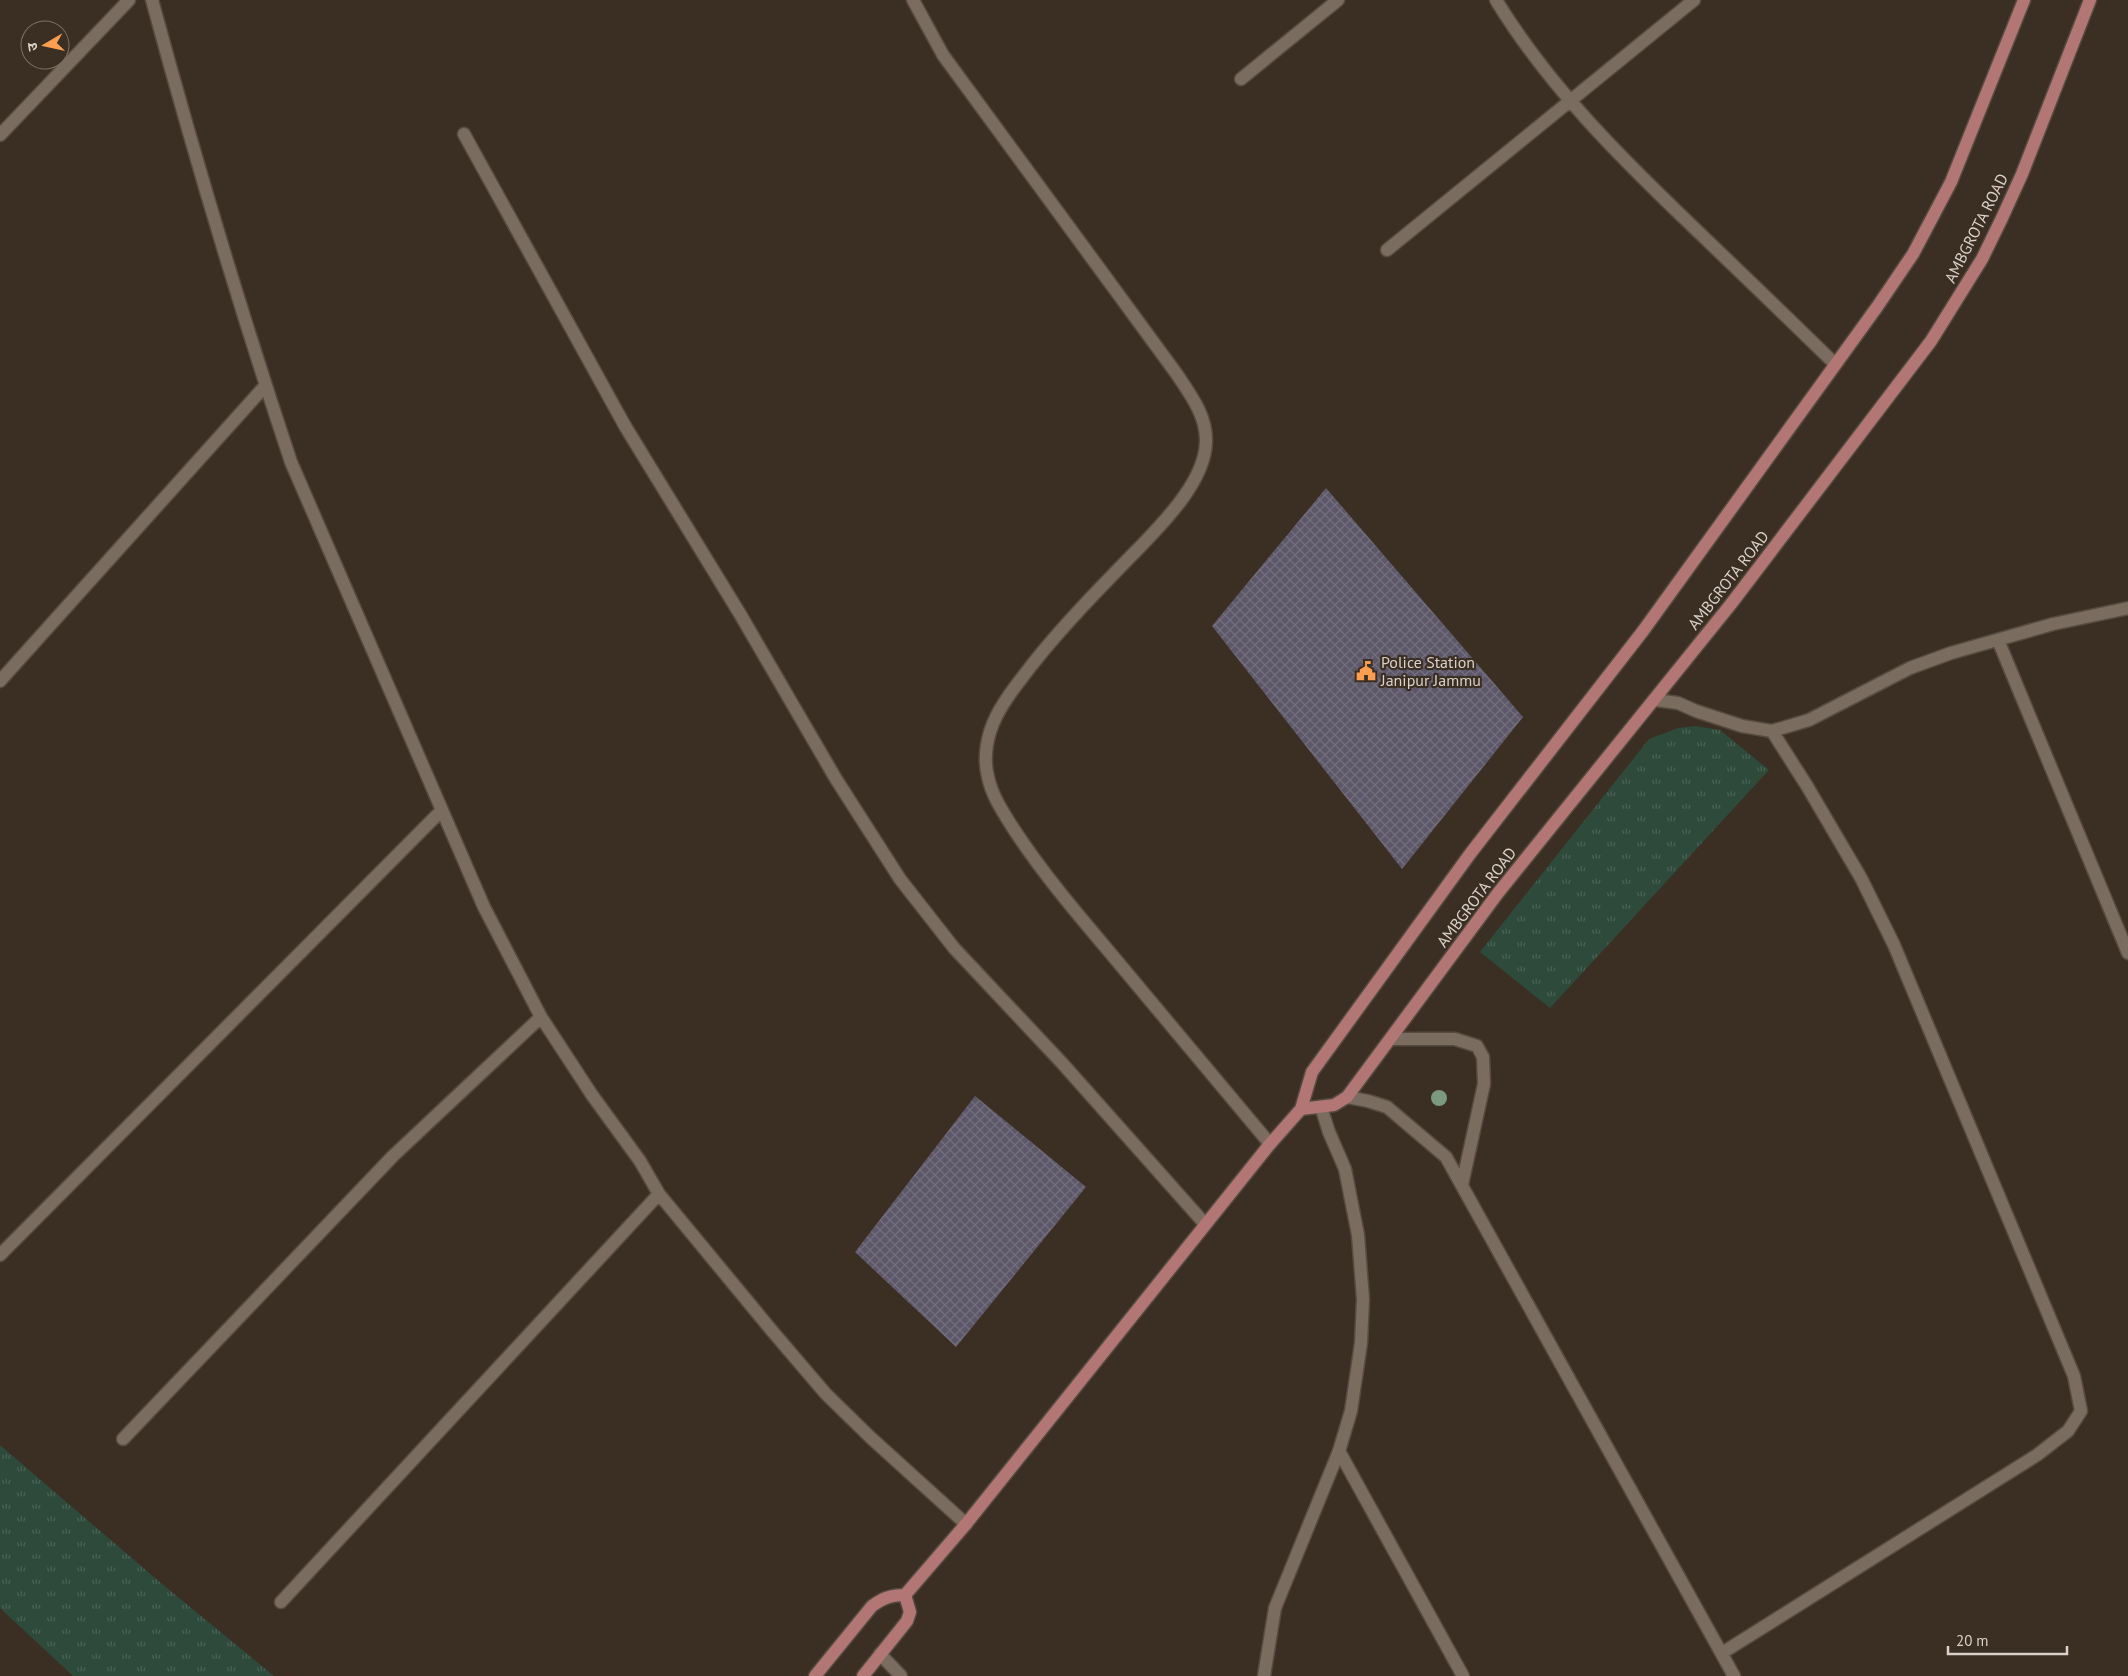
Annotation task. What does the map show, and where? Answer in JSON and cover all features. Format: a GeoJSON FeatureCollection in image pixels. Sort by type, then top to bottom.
{"type":"FeatureCollection","features":[{"type":"Feature","properties":{"kind":"main road"},"geometry":{"type":"LineString","coordinates":[[815,1676],[872,1606],[891,1595],[905,1595],[966,1524],[1204,1224],[1301,1109],[1312,1072],[1470,854],[1644,631],[1913,254],[1944,196],[2024,0]]}},
{"type":"Feature","properties":{"kind":"main road","name":"AMBGROTA ROAD"},"geometry":{"type":"LineString","coordinates":[[1301,1109],[1334,1105],[1347,1097],[1392,1039],[1498,893],[1655,700],[1931,341],[1982,259],[2022,174],[2090,0]]}},
{"type":"Feature","properties":{"kind":"main road"},"geometry":{"type":"LineString","coordinates":[[863,1676],[906,1622],[910,1612],[905,1595]]}},
{"type":"Feature","properties":{"kind":"street"},"geometry":{"type":"LineString","coordinates":[[0,135],[129,0]]}},
{"type":"Feature","properties":{"kind":"street"},"geometry":{"type":"LineString","coordinates":[[152,0],[186,123],[265,386],[298,478],[484,907],[541,1017],[592,1095],[640,1162],[659,1194],[773,1332],[826,1394],[870,1437],[966,1524]]}},
{"type":"Feature","properties":{"kind":"street"},"geometry":{"type":"LineString","coordinates":[[913,0],[943,55],[1176,373],[1196,404],[1205,424],[1206,443],[1203,459],[1183,497],[1155,530],[1047,646],[1010,693],[995,719],[988,743],[985,759],[988,780],[997,802],[1056,888],[1270,1144]]}},
{"type":"Feature","properties":{"kind":"street"},"geometry":{"type":"LineString","coordinates":[[1241,80],[1338,0]]}},
{"type":"Feature","properties":{"kind":"street"},"geometry":{"type":"LineString","coordinates":[[1496,0],[1518,36],[1569,101],[1618,154],[1835,364]]}},
{"type":"Feature","properties":{"kind":"street"},"geometry":{"type":"LineString","coordinates":[[1387,250],[1694,0]]}},
{"type":"Feature","properties":{"kind":"street"},"geometry":{"type":"LineString","coordinates":[[464,134],[624,426],[740,614],[836,779],[900,878],[954,948],[1062,1063],[1204,1224]]}},
{"type":"Feature","properties":{"kind":"street"},"geometry":{"type":"LineString","coordinates":[[0,681],[265,386]]}},
{"type":"Feature","properties":{"kind":"street"},"geometry":{"type":"LineString","coordinates":[[1655,700],[1678,703],[1742,726],[1772,731],[1822,715],[1871,686],[1910,668],[1950,653],[2053,624],[2128,608]]}},
{"type":"Feature","properties":{"kind":"street"},"geometry":{"type":"LineString","coordinates":[[1998,640],[2128,953]]}},
{"type":"Feature","properties":{"kind":"street"},"geometry":{"type":"LineString","coordinates":[[1722,1653],[2037,1455],[2068,1431],[2080,1411],[2074,1376],[1894,945],[1861,878],[1808,786],[1772,731]]}},
{"type":"Feature","properties":{"kind":"street"},"geometry":{"type":"LineString","coordinates":[[0,1255],[442,810]]}},
{"type":"Feature","properties":{"kind":"street"},"geometry":{"type":"LineString","coordinates":[[122,1439],[393,1156],[541,1017]]}},
{"type":"Feature","properties":{"kind":"street"},"geometry":{"type":"LineString","coordinates":[[1392,1039],[1455,1039],[1477,1046],[1484,1057],[1484,1084],[1481,1104],[1462,1185]]}},
{"type":"Feature","properties":{"kind":"street"},"geometry":{"type":"LineString","coordinates":[[1347,1097],[1368,1101],[1387,1108],[1446,1157],[1734,1676]]}},
{"type":"Feature","properties":{"kind":"street"},"geometry":{"type":"LineString","coordinates":[[1264,1676],[1275,1608],[1339,1451],[1351,1411],[1361,1343],[1363,1300],[1361,1263],[1345,1169],[1329,1132],[1321,1107]]}},
{"type":"Feature","properties":{"kind":"street"},"geometry":{"type":"LineString","coordinates":[[281,1602],[659,1194]]}},
{"type":"Feature","properties":{"kind":"street"},"geometry":{"type":"LineString","coordinates":[[1339,1451],[1463,1676]]}},
{"type":"Feature","properties":{"kind":"street"},"geometry":{"type":"LineString","coordinates":[[880,1654],[901,1676]]}},
{"type":"Feature","properties":{"kind":"green space"},"geometry":{"type":"Polygon","coordinates":[[[1695,726],[1720,730],[1769,770],[1550,1008],[1480,952],[1649,739],[1678,728],[1695,726]]]}},
{"type":"Feature","properties":{"kind":"green space"},"geometry":{"type":"Polygon","coordinates":[[[0,1445],[161,1583],[274,1676],[73,1676],[0,1608],[0,1445]]]}},
{"type":"Feature","properties":{"kind":"building","name":"Police Station Janipur Jammu"},"geometry":{"type":"Polygon","coordinates":[[[1326,488],[1523,717],[1402,869],[1212,626],[1326,488]]]}},
{"type":"Feature","properties":{"kind":"building"},"geometry":{"type":"Polygon","coordinates":[[[975,1096],[1086,1187],[956,1347],[855,1252],[975,1096]]]}},
{"type":"Feature","properties":{"kind":"place","name":"Police Station Janipur Jammu"},"geometry":{"type":"Point","coordinates":[1366,671]}}]}
